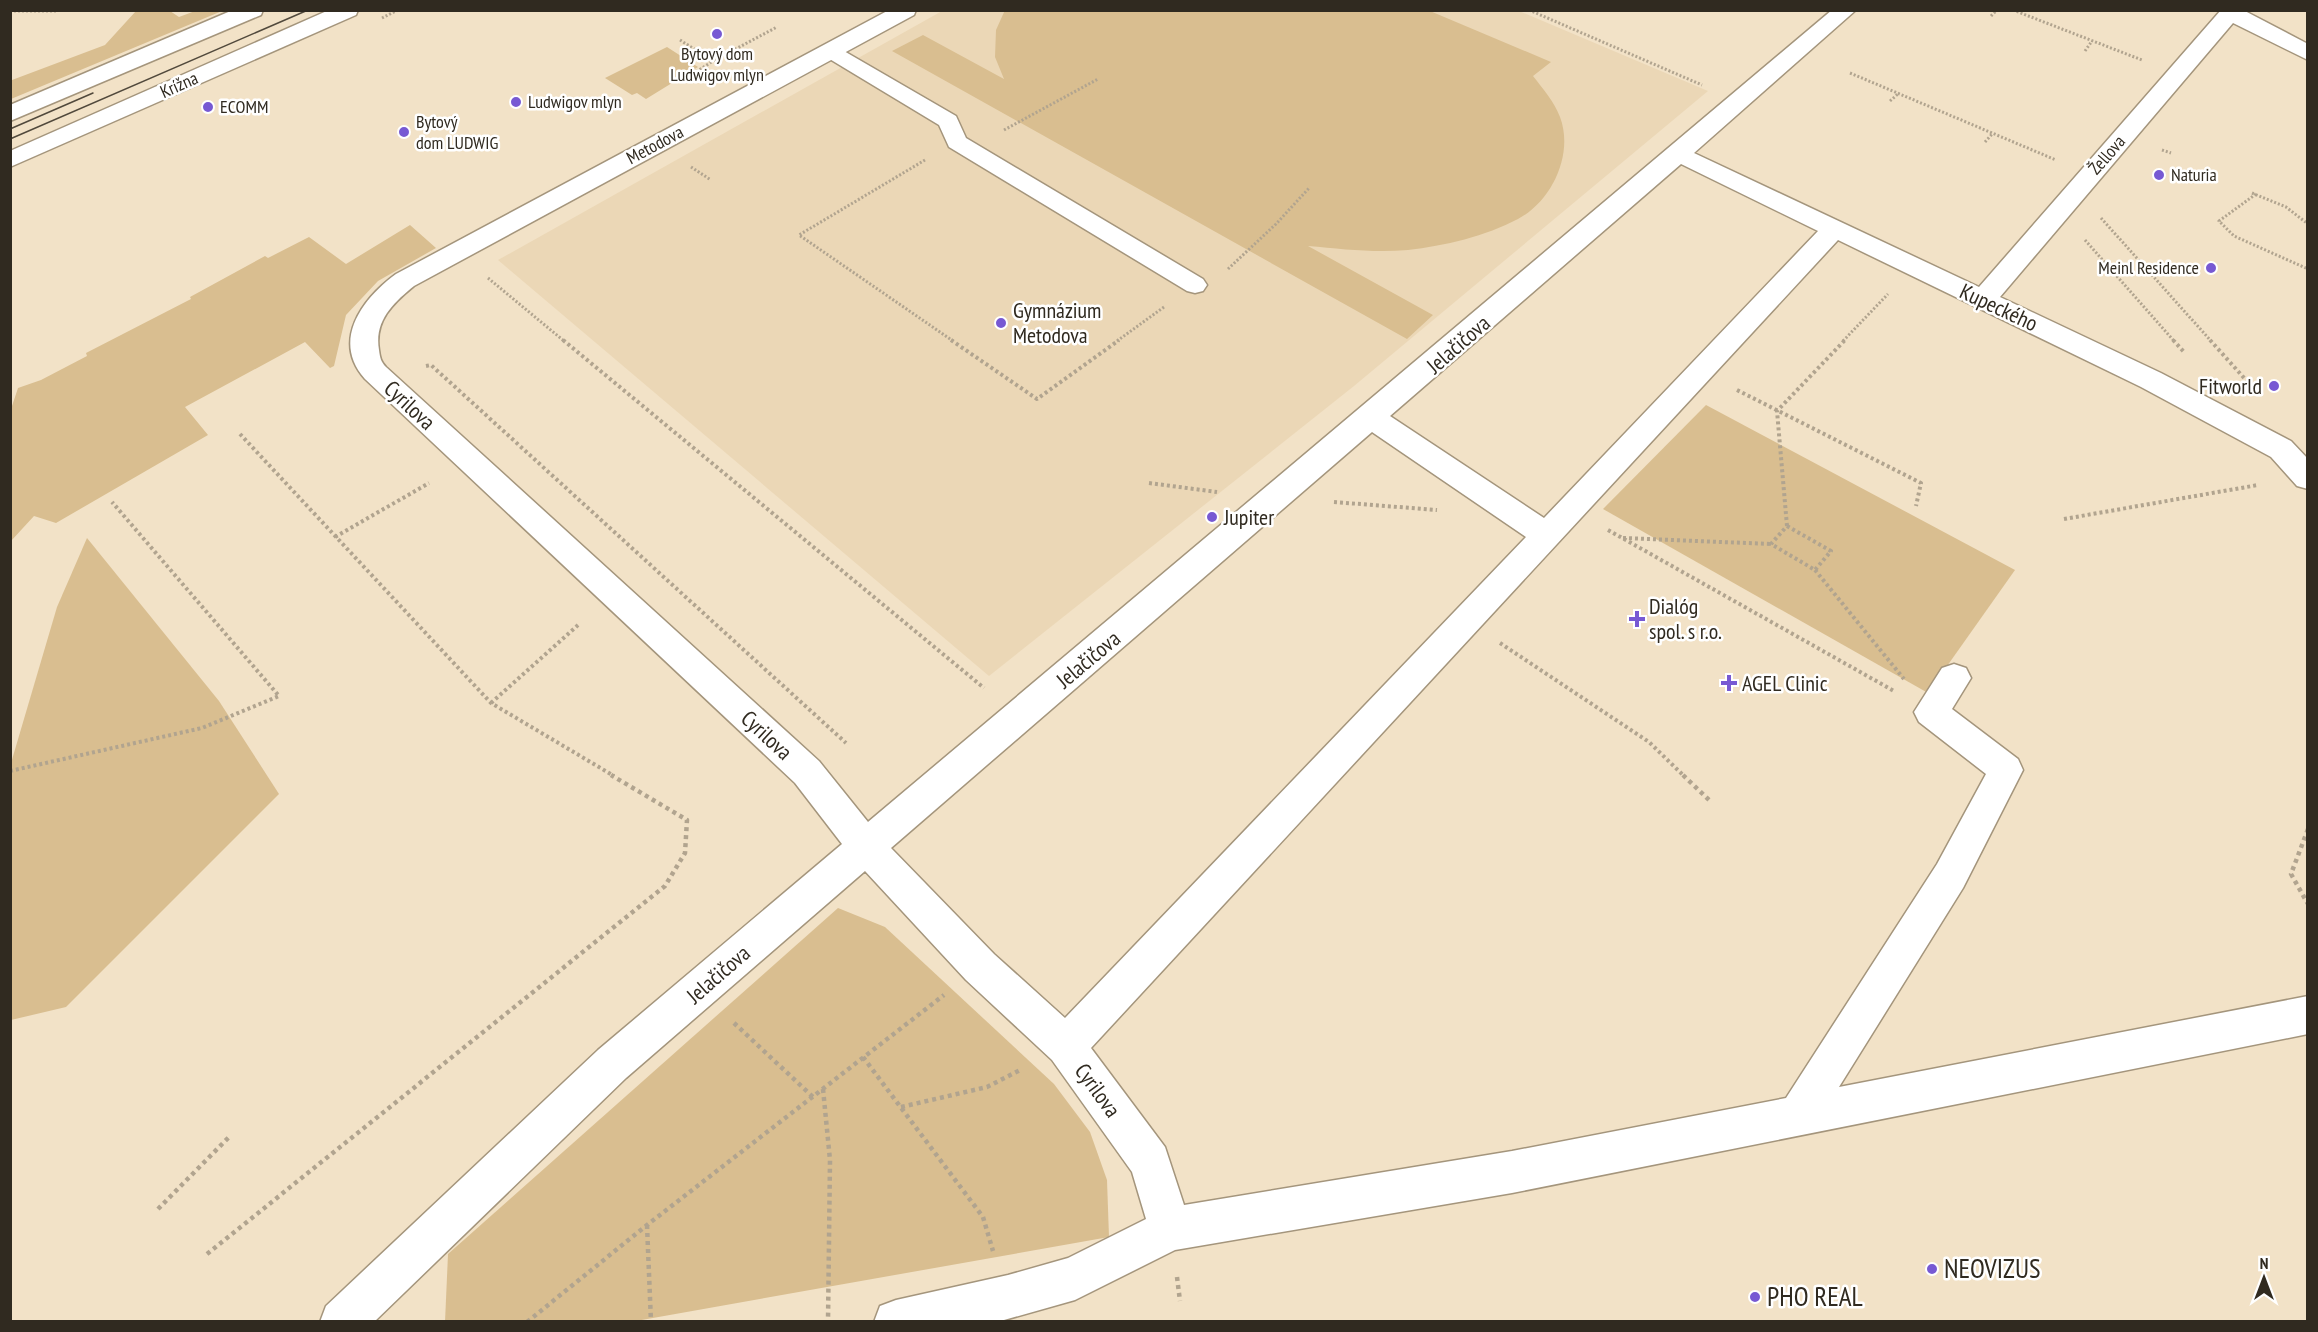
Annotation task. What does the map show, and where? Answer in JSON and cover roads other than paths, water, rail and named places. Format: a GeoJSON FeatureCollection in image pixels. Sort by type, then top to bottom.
{"type":"FeatureCollection","features":[{"type":"Feature","properties":{"kind":"street","name":"Krížna"},"geometry":{"type":"LineString","coordinates":[[10,114],[253,10]]}},
{"type":"Feature","properties":{"kind":"street","name":"Krížna"},"geometry":{"type":"LineString","coordinates":[[10,160],[348,10]]}},
{"type":"Feature","properties":{"kind":"street","name":"Metodova"},"geometry":{"type":"LineString","coordinates":[[405,280],[906,10]]}},
{"type":"Feature","properties":{"kind":"street","name":"Jelačičova"},"geometry":{"type":"LineString","coordinates":[[342,1322],[612,1064],[866,846],[960,770],[1846,10]]}},
{"type":"Feature","properties":{"kind":"street"},"geometry":{"type":"LineString","coordinates":[[2232,12],[2307,53]]}},
{"type":"Feature","properties":{"kind":"street","name":"Žellova"},"geometry":{"type":"LineString","coordinates":[[1982,300],[2232,12]]}},
{"type":"Feature","properties":{"kind":"street","name":"Kupeckého"},"geometry":{"type":"LineString","coordinates":[[1678,154],[2294,446],[2307,478]]}},
{"type":"Feature","properties":{"kind":"street"},"geometry":{"type":"LineString","coordinates":[[1066,1046],[1463,621],[1834,229]]}},
{"type":"Feature","properties":{"kind":"street","name":"Cyrilova"},"geometry":{"type":"LineString","coordinates":[[405,280],[380,301],[366,326],[364,347],[369,366],[807,772],[866,846],[980,967],[1066,1046],[1150,1162],[1170,1229]]}},
{"type":"Feature","properties":{"kind":"street"},"geometry":{"type":"LineString","coordinates":[[1372,418],[1545,534]]}},
{"type":"Feature","properties":{"kind":"street"},"geometry":{"type":"LineString","coordinates":[[1798,1116],[1950,876],[2006,770],[1931,712],[1954,678]]}},
{"type":"Feature","properties":{"kind":"street"},"geometry":{"type":"LineString","coordinates":[[896,1322],[1008,1297],[1075,1278],[1170,1229],[1512,1172],[2307,1015]]}},
{"type":"Feature","properties":{"kind":"lane"},"geometry":{"type":"LineString","coordinates":[[830,51],[948,121],[963,145],[1195,285]]}},
{"type":"Feature","properties":{"kind":"tram line"},"geometry":{"type":"LineString","coordinates":[[10,139],[308,10]]}},
{"type":"Feature","properties":{"kind":"tram line"},"geometry":{"type":"LineString","coordinates":[[10,129],[93,93]]}},
{"type":"Feature","properties":{"kind":"place","name":"Bytový dom Ludwigov mlyn"},"geometry":{"type":"Point","coordinates":[717,34]}},
{"type":"Feature","properties":{"kind":"place","name":"Ludwigov mlyn"},"geometry":{"type":"Point","coordinates":[516,102]}},
{"type":"Feature","properties":{"kind":"place","name":"ECOMM"},"geometry":{"type":"Point","coordinates":[208,107]}},
{"type":"Feature","properties":{"kind":"place","name":"Bytový dom LUDWIG"},"geometry":{"type":"Point","coordinates":[404,132]}},
{"type":"Feature","properties":{"kind":"place","name":"Naturia"},"geometry":{"type":"Point","coordinates":[2159,175]}},
{"type":"Feature","properties":{"kind":"place","name":"Meinl Residence"},"geometry":{"type":"Point","coordinates":[2211,268]}},
{"type":"Feature","properties":{"kind":"place","name":"Gymnázium Metodova"},"geometry":{"type":"Point","coordinates":[1001,323]}},
{"type":"Feature","properties":{"kind":"place","name":"Fitworld"},"geometry":{"type":"Point","coordinates":[2274,386]}},
{"type":"Feature","properties":{"kind":"place","name":"Jupiter"},"geometry":{"type":"Point","coordinates":[1212,517]}},
{"type":"Feature","properties":{"kind":"place","name":"Dialóg spol. s r.o."},"geometry":{"type":"Point","coordinates":[1637,619]}},
{"type":"Feature","properties":{"kind":"place","name":"AGEL Clinic"},"geometry":{"type":"Point","coordinates":[1729,683]}},
{"type":"Feature","properties":{"kind":"place","name":"NEOVIZUS"},"geometry":{"type":"Point","coordinates":[1932,1269]}},
{"type":"Feature","properties":{"kind":"place","name":"PHO REAL"},"geometry":{"type":"Point","coordinates":[1755,1297]}}]}
